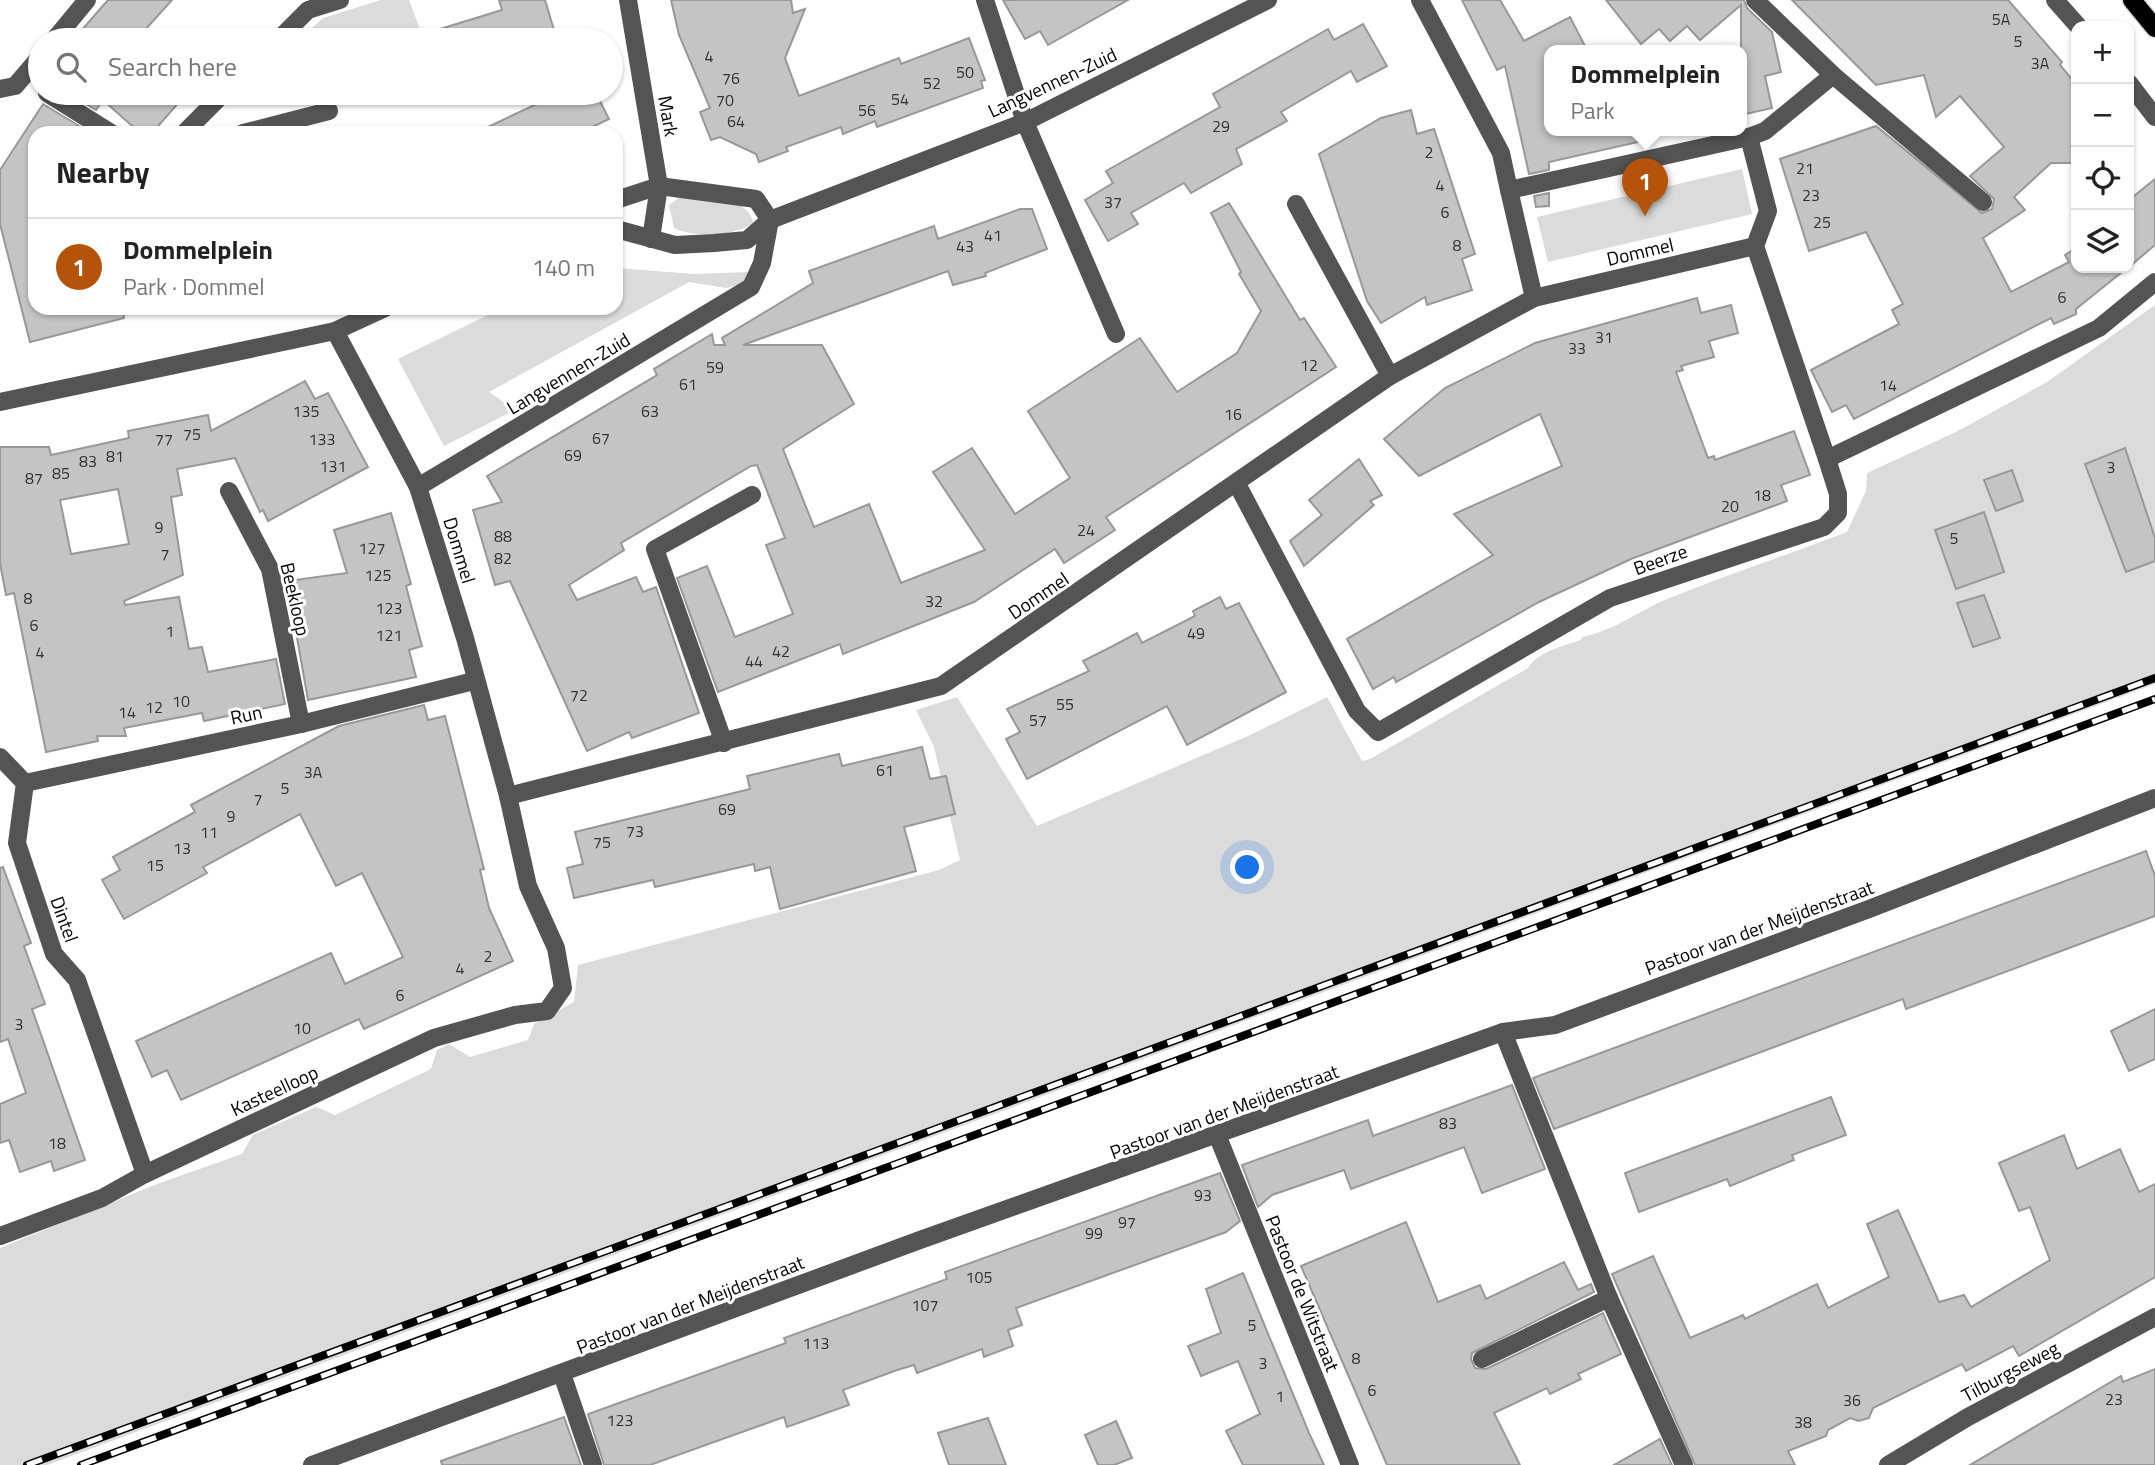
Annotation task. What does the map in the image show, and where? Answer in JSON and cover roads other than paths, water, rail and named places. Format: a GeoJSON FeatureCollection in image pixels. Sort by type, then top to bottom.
{"type":"FeatureCollection","features":[{"type":"Feature","properties":{"kind":"main road"},"geometry":{"type":"LineString","coordinates":[[2132,0],[2155,29]]}},
{"type":"Feature","properties":{"kind":"street"},"geometry":{"type":"LineString","coordinates":[[64,28],[87,0]]}},
{"type":"Feature","properties":{"kind":"street"},"geometry":{"type":"LineString","coordinates":[[290,28],[308,10],[340,0]]}},
{"type":"Feature","properties":{"kind":"street","name":"Mark"},"geometry":{"type":"LineString","coordinates":[[628,0],[659,186],[651,239]]}},
{"type":"Feature","properties":{"kind":"street"},"geometry":{"type":"LineString","coordinates":[[985,0],[1025,122],[1116,334]]}},
{"type":"Feature","properties":{"kind":"street","name":"Langvennen-Zuid"},"geometry":{"type":"LineString","coordinates":[[623,231],[676,245],[747,240],[770,220],[1025,122],[1268,0]]}},
{"type":"Feature","properties":{"kind":"street"},"geometry":{"type":"LineString","coordinates":[[1420,0],[1501,153],[1534,298]]}},
{"type":"Feature","properties":{"kind":"street"},"geometry":{"type":"LineString","coordinates":[[1755,0],[1833,75],[1983,202]]}},
{"type":"Feature","properties":{"kind":"street"},"geometry":{"type":"LineString","coordinates":[[2055,0],[2074,21]]}},
{"type":"Feature","properties":{"kind":"street"},"geometry":{"type":"LineString","coordinates":[[0,89],[15,86],[28,72]]}},
{"type":"Feature","properties":{"kind":"street"},"geometry":{"type":"LineString","coordinates":[[1509,190],[1765,131],[1833,75]]}},
{"type":"Feature","properties":{"kind":"street"},"geometry":{"type":"LineString","coordinates":[[23,78],[28,81]]}},
{"type":"Feature","properties":{"kind":"street"},"geometry":{"type":"LineString","coordinates":[[2130,84],[2155,117]]}},
{"type":"Feature","properties":{"kind":"street"},"geometry":{"type":"LineString","coordinates":[[66,105],[100,126]]}},
{"type":"Feature","properties":{"kind":"street"},"geometry":{"type":"LineString","coordinates":[[191,126],[213,105]]}},
{"type":"Feature","properties":{"kind":"street"},"geometry":{"type":"LineString","coordinates":[[270,126],[329,111]]}},
{"type":"Feature","properties":{"kind":"street"},"geometry":{"type":"LineString","coordinates":[[1749,136],[1768,211],[1755,246],[1827,459],[2099,328],[2155,282]]}},
{"type":"Feature","properties":{"kind":"street"},"geometry":{"type":"LineString","coordinates":[[623,198],[659,186],[756,199],[770,220]]}},
{"type":"Feature","properties":{"kind":"street"},"geometry":{"type":"LineString","coordinates":[[1296,204],[1390,376]]}},
{"type":"Feature","properties":{"kind":"street","name":"Langvennen-Zuid"},"geometry":{"type":"LineString","coordinates":[[418,487],[751,287],[762,263],[770,220]]}},
{"type":"Feature","properties":{"kind":"street","name":"Dommel"},"geometry":{"type":"LineString","coordinates":[[508,796],[941,686],[1390,376],[1534,298],[1755,246]]}},
{"type":"Feature","properties":{"kind":"street"},"geometry":{"type":"LineString","coordinates":[[0,402],[335,331],[370,315]]}},
{"type":"Feature","properties":{"kind":"street","name":"Dommel"},"geometry":{"type":"LineString","coordinates":[[335,331],[418,487],[465,638],[474,681],[508,796],[528,886],[556,948],[563,988]]}},
{"type":"Feature","properties":{"kind":"street","name":"Beerze"},"geometry":{"type":"LineString","coordinates":[[1237,484],[1357,711],[1378,732],[1610,598],[1824,527],[1838,513],[1838,494],[1827,459]]}},
{"type":"Feature","properties":{"kind":"street","name":"Beekloop"},"geometry":{"type":"LineString","coordinates":[[229,491],[270,569],[301,724]]}},
{"type":"Feature","properties":{"kind":"street"},"geometry":{"type":"LineString","coordinates":[[724,743],[655,549],[752,495]]}},
{"type":"Feature","properties":{"kind":"street","name":"Run"},"geometry":{"type":"LineString","coordinates":[[25,783],[301,724],[474,681]]}},
{"type":"Feature","properties":{"kind":"street"},"geometry":{"type":"LineString","coordinates":[[0,757],[25,783]]}},
{"type":"Feature","properties":{"kind":"street","name":"Dintel"},"geometry":{"type":"LineString","coordinates":[[25,783],[17,843],[54,954],[77,980],[145,1174]]}},
{"type":"Feature","properties":{"kind":"street","name":"Pastoor van der Meijdenstraat"},"geometry":{"type":"LineString","coordinates":[[312,1465],[351,1458],[562,1374],[920,1240],[1218,1137],[1503,1032],[1555,1025],[2153,805]]}},
{"type":"Feature","properties":{"kind":"street","name":"Kasteelloop"},"geometry":{"type":"LineString","coordinates":[[0,1236],[102,1198],[145,1174],[434,1038],[515,1015],[547,1011],[563,988]]}},
{"type":"Feature","properties":{"kind":"street"},"geometry":{"type":"LineString","coordinates":[[1503,1032],[1609,1298],[1684,1465]]}},
{"type":"Feature","properties":{"kind":"street","name":"Pastoor de Witstraat"},"geometry":{"type":"LineString","coordinates":[[1218,1137],[1350,1465]]}},
{"type":"Feature","properties":{"kind":"street"},"geometry":{"type":"LineString","coordinates":[[1482,1359],[1609,1298]]}},
{"type":"Feature","properties":{"kind":"street","name":"Tilburgseweg"},"geometry":{"type":"LineString","coordinates":[[1888,1465],[1968,1417],[2155,1317]]}},
{"type":"Feature","properties":{"kind":"street"},"geometry":{"type":"LineString","coordinates":[[562,1374],[593,1465]]}},
{"type":"Feature","properties":{"kind":"railway"},"geometry":{"type":"LineString","coordinates":[[27,1465],[2155,678]]}},
{"type":"Feature","properties":{"kind":"railway"},"geometry":{"type":"LineString","coordinates":[[81,1465],[2155,699]]}},
{"type":"Feature","properties":{"kind":"place","name":"Dommelplein"},"geometry":{"type":"Point","coordinates":[1645,216]}}]}
